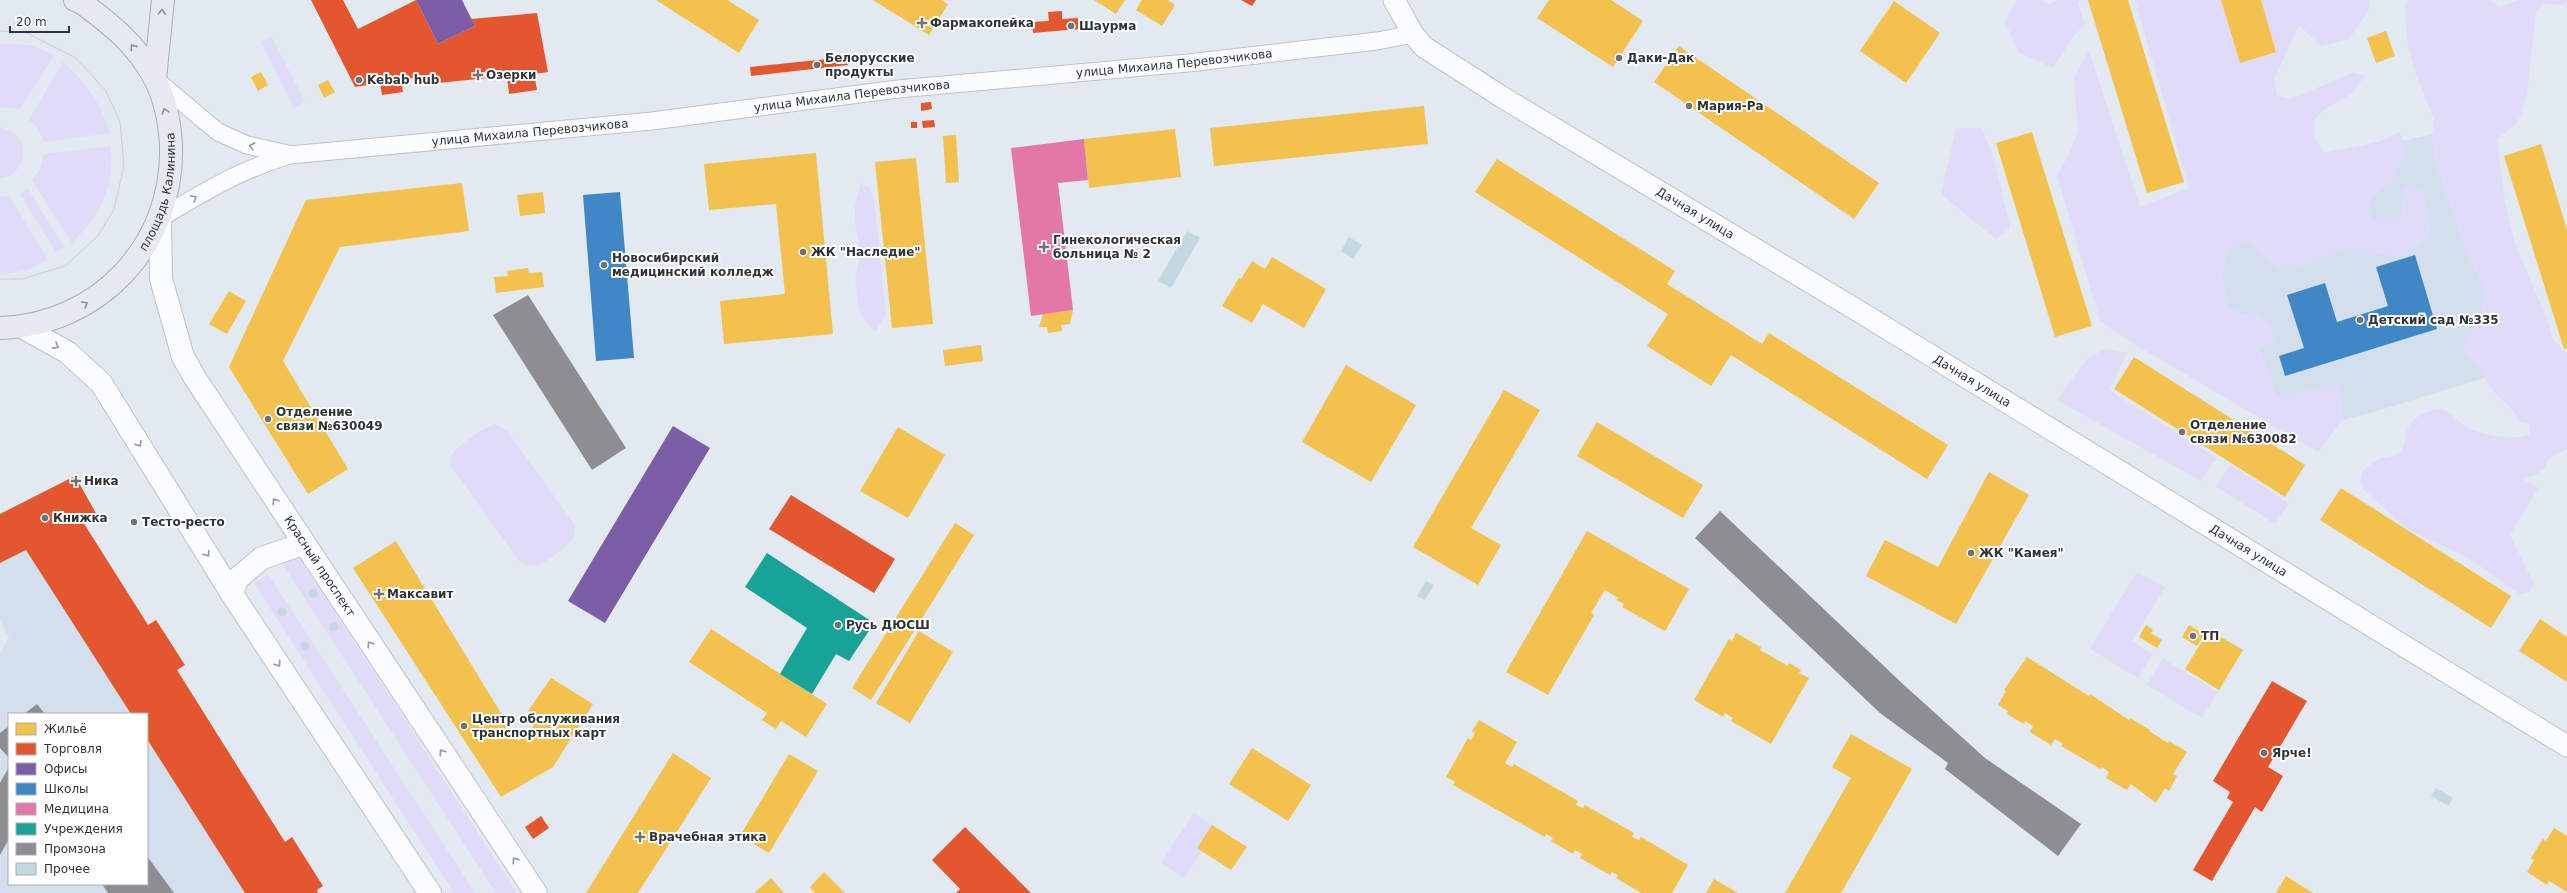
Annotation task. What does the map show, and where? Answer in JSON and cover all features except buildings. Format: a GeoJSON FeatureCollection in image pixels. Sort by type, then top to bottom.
{"type":"FeatureCollection","features":[{"type":"Feature","properties":{"kind":"main road","name":"площадь Калинина"},"geometry":{"type":"LineString","coordinates":[[0,328],[22,327],[66,315],[106,291],[138,258],[160,218],[172,172],[170,132],[155,79],[125,35],[82,3],[75,0]]}},
{"type":"Feature","properties":{"kind":"main road"},"geometry":{"type":"LineString","coordinates":[[155,79],[163,0]]}},
{"type":"Feature","properties":{"kind":"main road","name":"Красный проспект"},"geometry":{"type":"LineString","coordinates":[[160,218],[161,279],[183,357],[303,544],[536,893]]}},
{"type":"Feature","properties":{"kind":"main road"},"geometry":{"type":"LineString","coordinates":[[22,327],[68,352],[101,383],[232,594],[430,893]]}},
{"type":"Feature","properties":{"kind":"main road"},"geometry":{"type":"LineString","coordinates":[[232,594],[237,579],[262,558],[303,544]]}},
{"type":"Feature","properties":{"kind":"street","name":"Дачная улица"},"geometry":{"type":"LineString","coordinates":[[1394,0],[1413,34],[1424,47],[1502,97],[1853,308],[2567,746]]}},
{"type":"Feature","properties":{"kind":"street","name":"улица Михаила Перевозчикова"},"geometry":{"type":"LineString","coordinates":[[290,155],[652,121],[898,89],[1188,62],[1377,41],[1413,34]]}},
{"type":"Feature","properties":{"kind":"street"},"geometry":{"type":"LineString","coordinates":[[155,79],[218,132],[247,145],[290,155]]}},
{"type":"Feature","properties":{"kind":"street"},"geometry":{"type":"LineString","coordinates":[[160,218],[227,178],[256,165],[290,155]]}},
{"type":"Feature","properties":{"kind":"shaded area"},"geometry":{"type":"Polygon","coordinates":[[[2017,0],[2043,0],[2049,5],[2057,0],[2083,0],[2078,2],[2085,26],[2075,34],[2053,68],[2018,52],[2005,21],[2017,0]]]}},
{"type":"Feature","properties":{"kind":"shaded area"},"geometry":{"type":"Polygon","coordinates":[[[2135,0],[2369,0],[2368,12],[2349,39],[2321,46],[2299,25],[2274,79],[2277,95],[2290,99],[2353,73],[2365,76],[2351,94],[2322,111],[2315,119],[2314,136],[2324,153],[2378,142],[2400,132],[2406,155],[2396,170],[2393,180],[2372,197],[2368,210],[2374,219],[2392,221],[2402,217],[2404,186],[2422,189],[2428,214],[2428,240],[2404,256],[2336,251],[2301,267],[2279,269],[2270,263],[2250,241],[2230,249],[2222,273],[2229,307],[2242,314],[2257,313],[2270,325],[2275,340],[2260,349],[2278,397],[2339,384],[2343,419],[2318,452],[2134,344],[2100,321],[2057,176],[2071,150],[2078,131],[2074,77],[2089,51],[2140,207],[2189,188],[2135,0]]]}},
{"type":"Feature","properties":{"kind":"shaded area"},"geometry":{"type":"Polygon","coordinates":[[[2407,0],[2490,0],[2499,7],[2519,0],[2567,0],[2565,5],[2544,4],[2536,11],[2527,94],[2520,117],[2514,126],[2497,139],[2505,202],[2515,244],[2547,319],[2553,339],[2567,353],[2567,449],[2549,458],[2544,469],[2535,475],[2521,478],[2538,488],[2510,535],[2533,582],[2530,592],[2520,594],[2467,557],[2407,529],[2364,490],[2361,480],[2363,470],[2380,458],[2399,455],[2402,451],[2408,427],[2417,417],[2426,412],[2437,410],[2446,411],[2465,426],[2489,435],[2515,437],[2530,434],[2530,424],[2519,422],[2517,416],[2511,408],[2492,389],[2475,364],[2467,358],[2463,349],[2482,312],[2484,291],[2462,239],[2435,161],[2432,140],[2434,119],[2414,69],[2407,39],[2405,7],[2407,0]]]}},
{"type":"Feature","properties":{"kind":"shaded area"},"geometry":{"type":"Polygon","coordinates":[[[271,36],[305,102],[294,108],[261,42],[271,36]]]}},
{"type":"Feature","properties":{"kind":"shaded area"},"geometry":{"type":"Polygon","coordinates":[[[0,44],[32,45],[54,55],[20,109],[0,107],[0,44]]]}},
{"type":"Feature","properties":{"kind":"shaded area"},"geometry":{"type":"Polygon","coordinates":[[[63,62],[79,77],[92,94],[102,112],[110,133],[44,142],[38,128],[29,120],[63,62]]]}},
{"type":"Feature","properties":{"kind":"shaded area"},"geometry":{"type":"Polygon","coordinates":[[[0,127],[12,132],[18,138],[22,144],[23,152],[19,166],[14,172],[8,177],[0,179],[0,127]]]}},
{"type":"Feature","properties":{"kind":"shaded area"},"geometry":{"type":"Polygon","coordinates":[[[1956,128],[1982,128],[1994,159],[2010,228],[1996,239],[1941,194],[1956,128]]]}},
{"type":"Feature","properties":{"kind":"shaded area","name":"Детский сад №335"},"geometry":{"type":"Polygon","coordinates":[[[2443,132],[2517,368],[2367,414],[2309,427],[2241,384],[2201,273],[2284,168],[2443,132]]]}},
{"type":"Feature","properties":{"kind":"shaded area"},"geometry":{"type":"Polygon","coordinates":[[[111,146],[110,175],[104,199],[91,221],[72,243],[32,180],[40,169],[44,154],[111,146]]]}},
{"type":"Feature","properties":{"kind":"shaded area"},"geometry":{"type":"Polygon","coordinates":[[[861,183],[870,188],[874,198],[886,315],[875,331],[865,321],[859,309],[855,280],[861,252],[855,222],[855,207],[861,183]]]}},
{"type":"Feature","properties":{"kind":"shaded area"},"geometry":{"type":"Polygon","coordinates":[[[28,189],[64,247],[56,252],[20,194],[28,189]]]}},
{"type":"Feature","properties":{"kind":"shaded area"},"geometry":{"type":"Polygon","coordinates":[[[9,196],[48,260],[28,270],[0,275],[0,197],[9,196]]]}},
{"type":"Feature","properties":{"kind":"shaded area"},"geometry":{"type":"Polygon","coordinates":[[[2104,349],[2127,353],[2109,390],[2216,458],[2201,481],[2057,400],[2086,360],[2104,349]]]}},
{"type":"Feature","properties":{"kind":"shaded area"},"geometry":{"type":"Polygon","coordinates":[[[495,424],[507,431],[575,525],[573,539],[562,550],[540,564],[532,566],[525,565],[519,561],[451,466],[450,461],[456,450],[479,432],[495,424]]]}},
{"type":"Feature","properties":{"kind":"shaded area"},"geometry":{"type":"Polygon","coordinates":[[[2230,465],[2289,503],[2275,524],[2216,486],[2230,465]]]}},
{"type":"Feature","properties":{"kind":"shaded area"},"geometry":{"type":"Polygon","coordinates":[[[37,516],[284,893],[0,893],[0,654],[9,637],[0,621],[0,531],[37,516]]]}},
{"type":"Feature","properties":{"kind":"shaded area"},"geometry":{"type":"Polygon","coordinates":[[[297,554],[517,893],[496,893],[282,563],[297,554]]]}},
{"type":"Feature","properties":{"kind":"shaded area"},"geometry":{"type":"Polygon","coordinates":[[[2139,573],[2165,587],[2132,641],[2153,654],[2138,678],[2090,649],[2135,575],[2139,573]]]}},
{"type":"Feature","properties":{"kind":"shaded area"},"geometry":{"type":"Polygon","coordinates":[[[268,574],[475,893],[454,893],[254,583],[268,574]]]}},
{"type":"Feature","properties":{"kind":"shaded area"},"geometry":{"type":"Polygon","coordinates":[[[2163,659],[2218,692],[2202,718],[2147,685],[2163,659]]]}},
{"type":"Feature","properties":{"kind":"shaded area"},"geometry":{"type":"Polygon","coordinates":[[[1194,813],[1212,825],[1197,848],[1202,851],[1184,878],[1161,862],[1194,813]]]}},
{"type":"Feature","properties":{"kind":"tram line"},"geometry":{"type":"LineString","coordinates":[[0,31],[27,33],[76,58],[106,91],[120,122],[124,166],[114,209],[98,236],[65,266],[22,279],[0,279]]}},
{"type":"Feature","properties":{"kind":"place","name":"Фармакопейка"},"geometry":{"type":"Point","coordinates":[922,23]}},
{"type":"Feature","properties":{"kind":"place","name":"Шаурма"},"geometry":{"type":"Point","coordinates":[1071,26]}},
{"type":"Feature","properties":{"kind":"place","name":"Даки-Дак"},"geometry":{"type":"Point","coordinates":[1619,58]}},
{"type":"Feature","properties":{"kind":"place","name":"Белорусские продукты"},"geometry":{"type":"Point","coordinates":[817,65]}},
{"type":"Feature","properties":{"kind":"place","name":"Озерки"},"geometry":{"type":"Point","coordinates":[478,75]}},
{"type":"Feature","properties":{"kind":"place","name":"Kebab hub"},"geometry":{"type":"Point","coordinates":[359,80]}},
{"type":"Feature","properties":{"kind":"place","name":"Мария-Ра"},"geometry":{"type":"Point","coordinates":[1689,106]}},
{"type":"Feature","properties":{"kind":"place","name":"Гинекологическая больница № 2"},"geometry":{"type":"Point","coordinates":[1044,247]}},
{"type":"Feature","properties":{"kind":"place","name":"ЖК \"Наследие\""},"geometry":{"type":"Point","coordinates":[803,252]}},
{"type":"Feature","properties":{"kind":"place","name":"Новосибирский медицинский колледж"},"geometry":{"type":"Point","coordinates":[604,265]}},
{"type":"Feature","properties":{"kind":"place","name":"Детский сад №335"},"geometry":{"type":"Point","coordinates":[2360,320]}},
{"type":"Feature","properties":{"kind":"place","name":"Отделение связи №630049"},"geometry":{"type":"Point","coordinates":[268,419]}},
{"type":"Feature","properties":{"kind":"place","name":"Отделение связи №630082"},"geometry":{"type":"Point","coordinates":[2182,432]}},
{"type":"Feature","properties":{"kind":"place","name":"Ника"},"geometry":{"type":"Point","coordinates":[76,481]}},
{"type":"Feature","properties":{"kind":"place","name":"Книжка"},"geometry":{"type":"Point","coordinates":[45,518]}},
{"type":"Feature","properties":{"kind":"place","name":"Тесто-ресто"},"geometry":{"type":"Point","coordinates":[134,522]}},
{"type":"Feature","properties":{"kind":"place","name":"ЖК \"Камея\""},"geometry":{"type":"Point","coordinates":[1971,553]}},
{"type":"Feature","properties":{"kind":"place","name":"Максавит"},"geometry":{"type":"Point","coordinates":[379,594]}},
{"type":"Feature","properties":{"kind":"place","name":"Русь ДЮСШ"},"geometry":{"type":"Point","coordinates":[838,625]}},
{"type":"Feature","properties":{"kind":"place","name":"ТП"},"geometry":{"type":"Point","coordinates":[2193,636]}},
{"type":"Feature","properties":{"kind":"place","name":"Центр обслуживания транспортных карт"},"geometry":{"type":"Point","coordinates":[464,726]}},
{"type":"Feature","properties":{"kind":"place","name":"Ярче!"},"geometry":{"type":"Point","coordinates":[2264,753]}},
{"type":"Feature","properties":{"kind":"place","name":"Врачебная этика"},"geometry":{"type":"Point","coordinates":[640,837]}}]}
